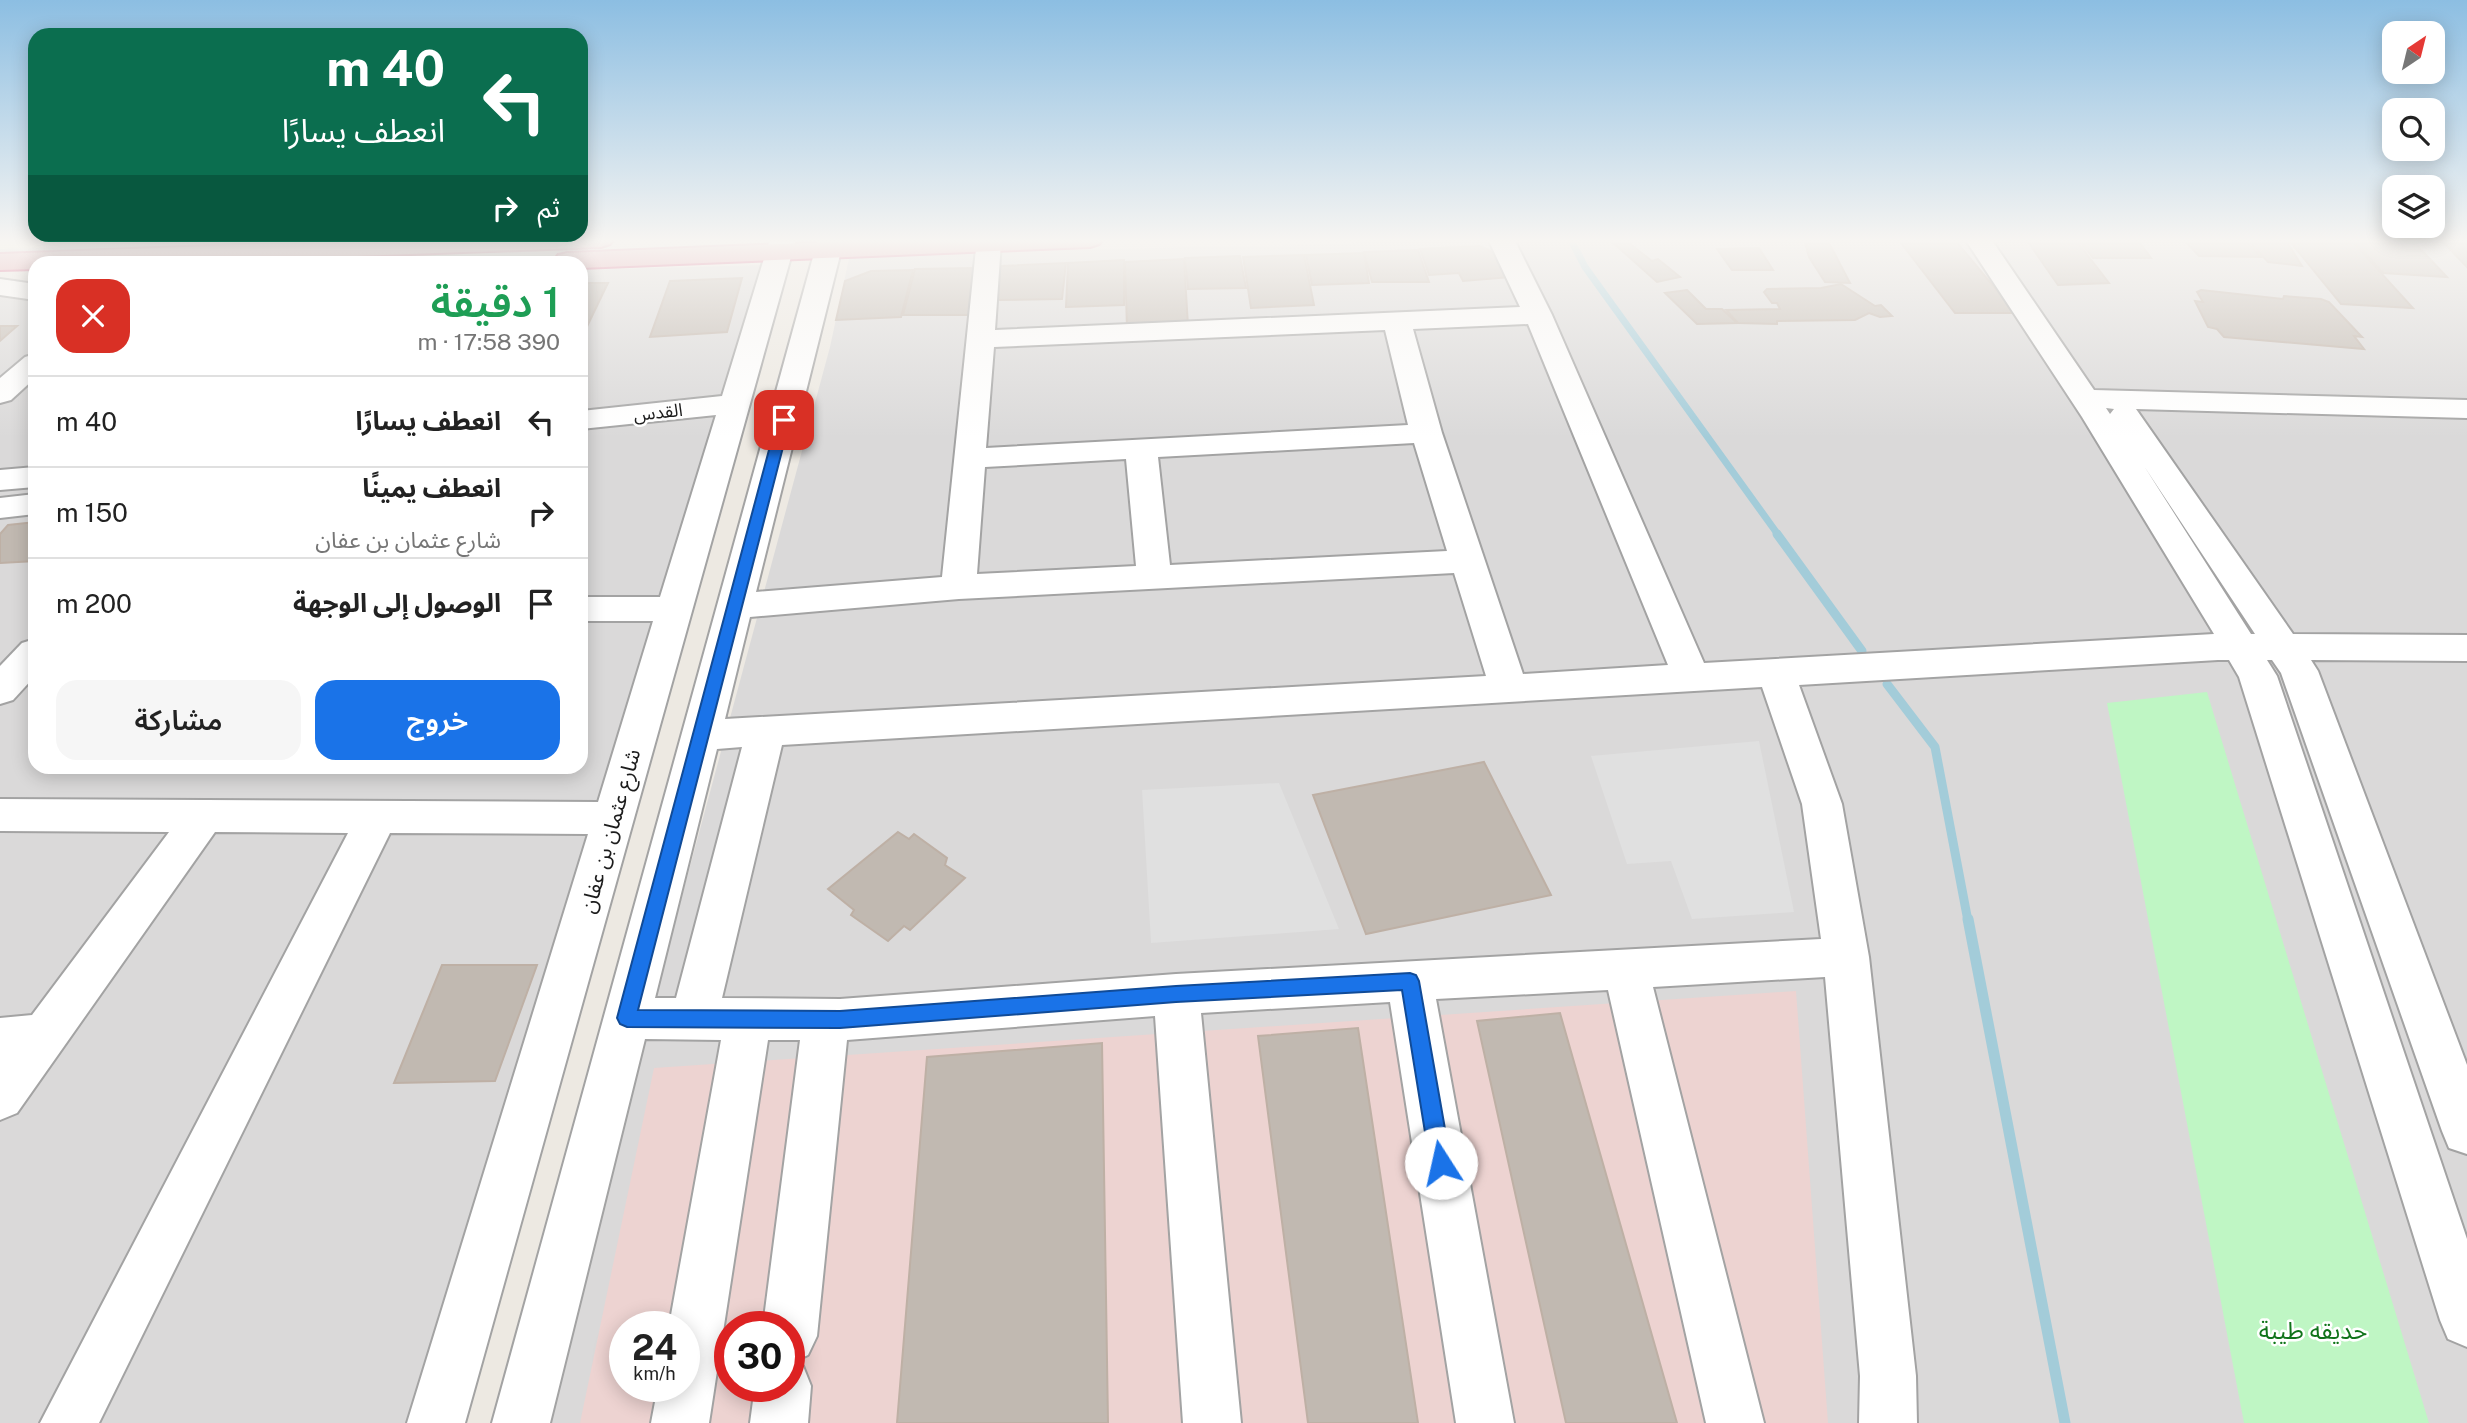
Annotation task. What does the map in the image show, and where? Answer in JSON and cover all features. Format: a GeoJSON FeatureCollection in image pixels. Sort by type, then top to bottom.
{"type":"FeatureCollection","features":[{"type":"Feature","properties":{"kind":"street","name":"شارع عثمان بن عفان"},"geometry":{"type":"LineString","coordinates":[[436,1423],[764,305]]}},
{"type":"Feature","properties":{"kind":"street"},"geometry":{"type":"LineString","coordinates":[[521,1423],[814,305]]}},
{"type":"Feature","properties":{"kind":"street"},"geometry":{"type":"LineString","coordinates":[[959,587],[983,305]]}},
{"type":"Feature","properties":{"kind":"street"},"geometry":{"type":"LineString","coordinates":[[1533,305],[1692,678]]}},
{"type":"Feature","properties":{"kind":"street"},"geometry":{"type":"LineString","coordinates":[[2028,305],[2299,671],[2463,1109]]}},
{"type":"Feature","properties":{"kind":"street"},"geometry":{"type":"LineString","coordinates":[[2044,305],[2258,676],[2467,1320]]}},
{"type":"Feature","properties":{"kind":"street"},"geometry":{"type":"LineString","coordinates":[[980,339],[1538,315]]}},
{"type":"Feature","properties":{"kind":"street"},"geometry":{"type":"LineString","coordinates":[[1397,322],[1426,433],[1509,689]]}},
{"type":"Feature","properties":{"kind":"street"},"geometry":{"type":"LineString","coordinates":[[0,363],[28,339]]}},
{"type":"Feature","properties":{"kind":"street"},"geometry":{"type":"LineString","coordinates":[[0,394],[28,368]]}},
{"type":"Feature","properties":{"kind":"street"},"geometry":{"type":"LineString","coordinates":[[2105,408],[2467,410]]}},
{"type":"Feature","properties":{"kind":"street"},"geometry":{"type":"LineString","coordinates":[[2105,408],[2467,427]]}},
{"type":"Feature","properties":{"kind":"street","name":"القدس"},"geometry":{"type":"LineString","coordinates":[[588,420],[731,417]]}},
{"type":"Feature","properties":{"kind":"street","name":"القدس"},"geometry":{"type":"LineString","coordinates":[[588,445],[731,417]]}},
{"type":"Feature","properties":{"kind":"street"},"geometry":{"type":"LineString","coordinates":[[971,458],[1426,433]]}},
{"type":"Feature","properties":{"kind":"street"},"geometry":{"type":"LineString","coordinates":[[1141,447],[1154,578]]}},
{"type":"Feature","properties":{"kind":"street"},"geometry":{"type":"LineString","coordinates":[[0,480],[28,478]]}},
{"type":"Feature","properties":{"kind":"street"},"geometry":{"type":"LineString","coordinates":[[0,508],[28,506]]}},
{"type":"Feature","properties":{"kind":"street"},"geometry":{"type":"LineString","coordinates":[[735,606],[959,587],[1466,561]]}},
{"type":"Feature","properties":{"kind":"street"},"geometry":{"type":"LineString","coordinates":[[588,609],[675,609]]}},
{"type":"Feature","properties":{"kind":"street"},"geometry":{"type":"LineString","coordinates":[[701,735],[2239,647],[2467,648]]}},
{"type":"Feature","properties":{"kind":"street"},"geometry":{"type":"LineString","coordinates":[[0,690],[28,660]]}},
{"type":"Feature","properties":{"kind":"street"},"geometry":{"type":"LineString","coordinates":[[1776,673],[1822,804],[1846,957],[1888,1376],[1888,1423]]}},
{"type":"Feature","properties":{"kind":"street"},"geometry":{"type":"LineString","coordinates":[[694,1018],[766,732]]}},
{"type":"Feature","properties":{"kind":"street"},"geometry":{"type":"LineString","coordinates":[[0,814],[614,818]]}},
{"type":"Feature","properties":{"kind":"street"},"geometry":{"type":"LineString","coordinates":[[0,1097],[204,816]]}},
{"type":"Feature","properties":{"kind":"street"},"geometry":{"type":"LineString","coordinates":[[69,1423],[377,817]]}},
{"type":"Feature","properties":{"kind":"street"},"geometry":{"type":"LineString","coordinates":[[627,1018],[826,1020],[1176,994],[1846,957]]}},
{"type":"Feature","properties":{"kind":"street"},"geometry":{"type":"LineString","coordinates":[[1626,969],[1735,1423]]}},
{"type":"Feature","properties":{"kind":"street"},"geometry":{"type":"LineString","coordinates":[[1410,981],[1485,1423]]}},
{"type":"Feature","properties":{"kind":"street"},"geometry":{"type":"LineString","coordinates":[[1176,994],[1212,1423]]}},
{"type":"Feature","properties":{"kind":"street"},"geometry":{"type":"LineString","coordinates":[[680,1423],[748,1019]]}},
{"type":"Feature","properties":{"kind":"street"},"geometry":{"type":"LineString","coordinates":[[792,1311],[826,1020]]}},
{"type":"Feature","properties":{"kind":"street"},"geometry":{"type":"LineString","coordinates":[[0,1039],[45,1035]]}},
{"type":"Feature","properties":{"kind":"street"},"geometry":{"type":"LineString","coordinates":[[779,1423],[781,1402]]}},
{"type":"Feature","properties":{"kind":"shaded area"},"geometry":{"type":"Polygon","coordinates":[[[0,305],[28,305],[28,774],[588,774],[588,305],[753,305],[425,1423],[0,1423],[0,305]]]}},
{"type":"Feature","properties":{"kind":"shaded area"},"geometry":{"type":"Polygon","coordinates":[[[839,305],[2467,305],[2467,1423],[540,1423],[830,347],[839,305]]]}},
{"type":"Feature","properties":{"kind":"shaded area"},"geometry":{"type":"Polygon","coordinates":[[[1759,741],[1794,912],[1692,919],[1671,861],[1627,864],[1591,756],[1759,741]]]}},
{"type":"Feature","properties":{"kind":"shaded area"},"geometry":{"type":"Polygon","coordinates":[[[1279,783],[1339,929],[1151,943],[1142,790],[1279,783]]]}},
{"type":"Feature","properties":{"kind":"shaded area"},"geometry":{"type":"Polygon","coordinates":[[[1796,991],[1828,1423],[580,1423],[654,1068],[1796,991]]]}},
{"type":"Feature","properties":{"kind":"green space","name":"حديقه طيبة"},"geometry":{"type":"Polygon","coordinates":[[[2207,692],[2429,1423],[2244,1423],[2107,703],[2207,692]]]}},
{"type":"Feature","properties":{"kind":"building"},"geometry":{"type":"Polygon","coordinates":[[[588,305],[597,305],[588,324],[588,305]]]}},
{"type":"Feature","properties":{"kind":"building"},"geometry":{"type":"Polygon","coordinates":[[[661,305],[734,305],[727,332],[650,337],[661,305]]]}},
{"type":"Feature","properties":{"kind":"building"},"geometry":{"type":"Polygon","coordinates":[[[839,305],[904,305],[901,317],[836,320],[839,305]]]}},
{"type":"Feature","properties":{"kind":"building"},"geometry":{"type":"Polygon","coordinates":[[[906,305],[970,305],[969,315],[903,315],[906,305]]]}},
{"type":"Feature","properties":{"kind":"building"},"geometry":{"type":"Polygon","coordinates":[[[1066,305],[1112,305],[1066,307],[1066,305]]]}},
{"type":"Feature","properties":{"kind":"building"},"geometry":{"type":"Polygon","coordinates":[[[1126,305],[1187,305],[1188,326],[1127,328],[1126,305]]]}},
{"type":"Feature","properties":{"kind":"building"},"geometry":{"type":"Polygon","coordinates":[[[1251,305],[1305,305],[1251,308],[1251,305]]]}},
{"type":"Feature","properties":{"kind":"building"},"geometry":{"type":"Polygon","coordinates":[[[1678,305],[1722,309],[1737,323],[1697,324],[1678,305]]]}},
{"type":"Feature","properties":{"kind":"building"},"geometry":{"type":"Polygon","coordinates":[[[1778,305],[1881,305],[1892,316],[1880,317],[1869,313],[1855,320],[1738,323],[1726,310],[1780,309],[1778,305]]]}},
{"type":"Feature","properties":{"kind":"building"},"geometry":{"type":"Polygon","coordinates":[[[1949,305],[2010,305],[2016,313],[1955,313],[1949,305]]]}},
{"type":"Feature","properties":{"kind":"building"},"geometry":{"type":"Polygon","coordinates":[[[2197,305],[2332,305],[2362,337],[2354,336],[2364,349],[2224,337],[2217,329],[2208,327],[2197,305]]]}},
{"type":"Feature","properties":{"kind":"building"},"geometry":{"type":"Polygon","coordinates":[[[2366,305],[2411,305],[2413,308],[2366,305]]]}},
{"type":"Feature","properties":{"kind":"building"},"geometry":{"type":"Polygon","coordinates":[[[0,326],[17,326],[0,341],[0,326]]]}},
{"type":"Feature","properties":{"kind":"building"},"geometry":{"type":"Polygon","coordinates":[[[28,523],[28,561],[0,563],[0,534],[8,525],[28,523]]]}},
{"type":"Feature","properties":{"kind":"building"},"geometry":{"type":"Polygon","coordinates":[[[1484,762],[1551,895],[1366,934],[1313,795],[1484,762]]]}},
{"type":"Feature","properties":{"kind":"building"},"geometry":{"type":"Polygon","coordinates":[[[898,832],[909,839],[914,834],[947,858],[945,865],[965,878],[910,930],[904,926],[888,941],[851,915],[854,910],[828,889],[898,832]]]}},
{"type":"Feature","properties":{"kind":"building"},"geometry":{"type":"Polygon","coordinates":[[[442,965],[537,965],[495,1081],[394,1083],[442,965]]]}},
{"type":"Feature","properties":{"kind":"building"},"geometry":{"type":"Polygon","coordinates":[[[1560,1013],[1677,1423],[1566,1423],[1477,1021],[1560,1013]]]}},
{"type":"Feature","properties":{"kind":"building"},"geometry":{"type":"Polygon","coordinates":[[[1358,1028],[1418,1423],[1308,1423],[1258,1036],[1358,1028]]]}},
{"type":"Feature","properties":{"kind":"building"},"geometry":{"type":"Polygon","coordinates":[[[1102,1043],[1108,1423],[897,1423],[927,1057],[1102,1043]]]}},
{"type":"Feature","properties":{"kind":"waterway"},"geometry":{"type":"LineString","coordinates":[[1613,305],[1779,536]]}},
{"type":"Feature","properties":{"kind":"waterway"},"geometry":{"type":"LineString","coordinates":[[1777,534],[1862,651]]}},
{"type":"Feature","properties":{"kind":"waterway"},"geometry":{"type":"LineString","coordinates":[[1887,684],[1935,747],[1968,921]]}},
{"type":"Feature","properties":{"kind":"waterway"},"geometry":{"type":"LineString","coordinates":[[1968,919],[2065,1423]]}},
{"type":"Feature","properties":{"kind":"route"},"geometry":{"type":"LineString","coordinates":[[784,420],[627,1018],[840,1020],[1176,994],[1410,981],[1441,1163]]}}]}
